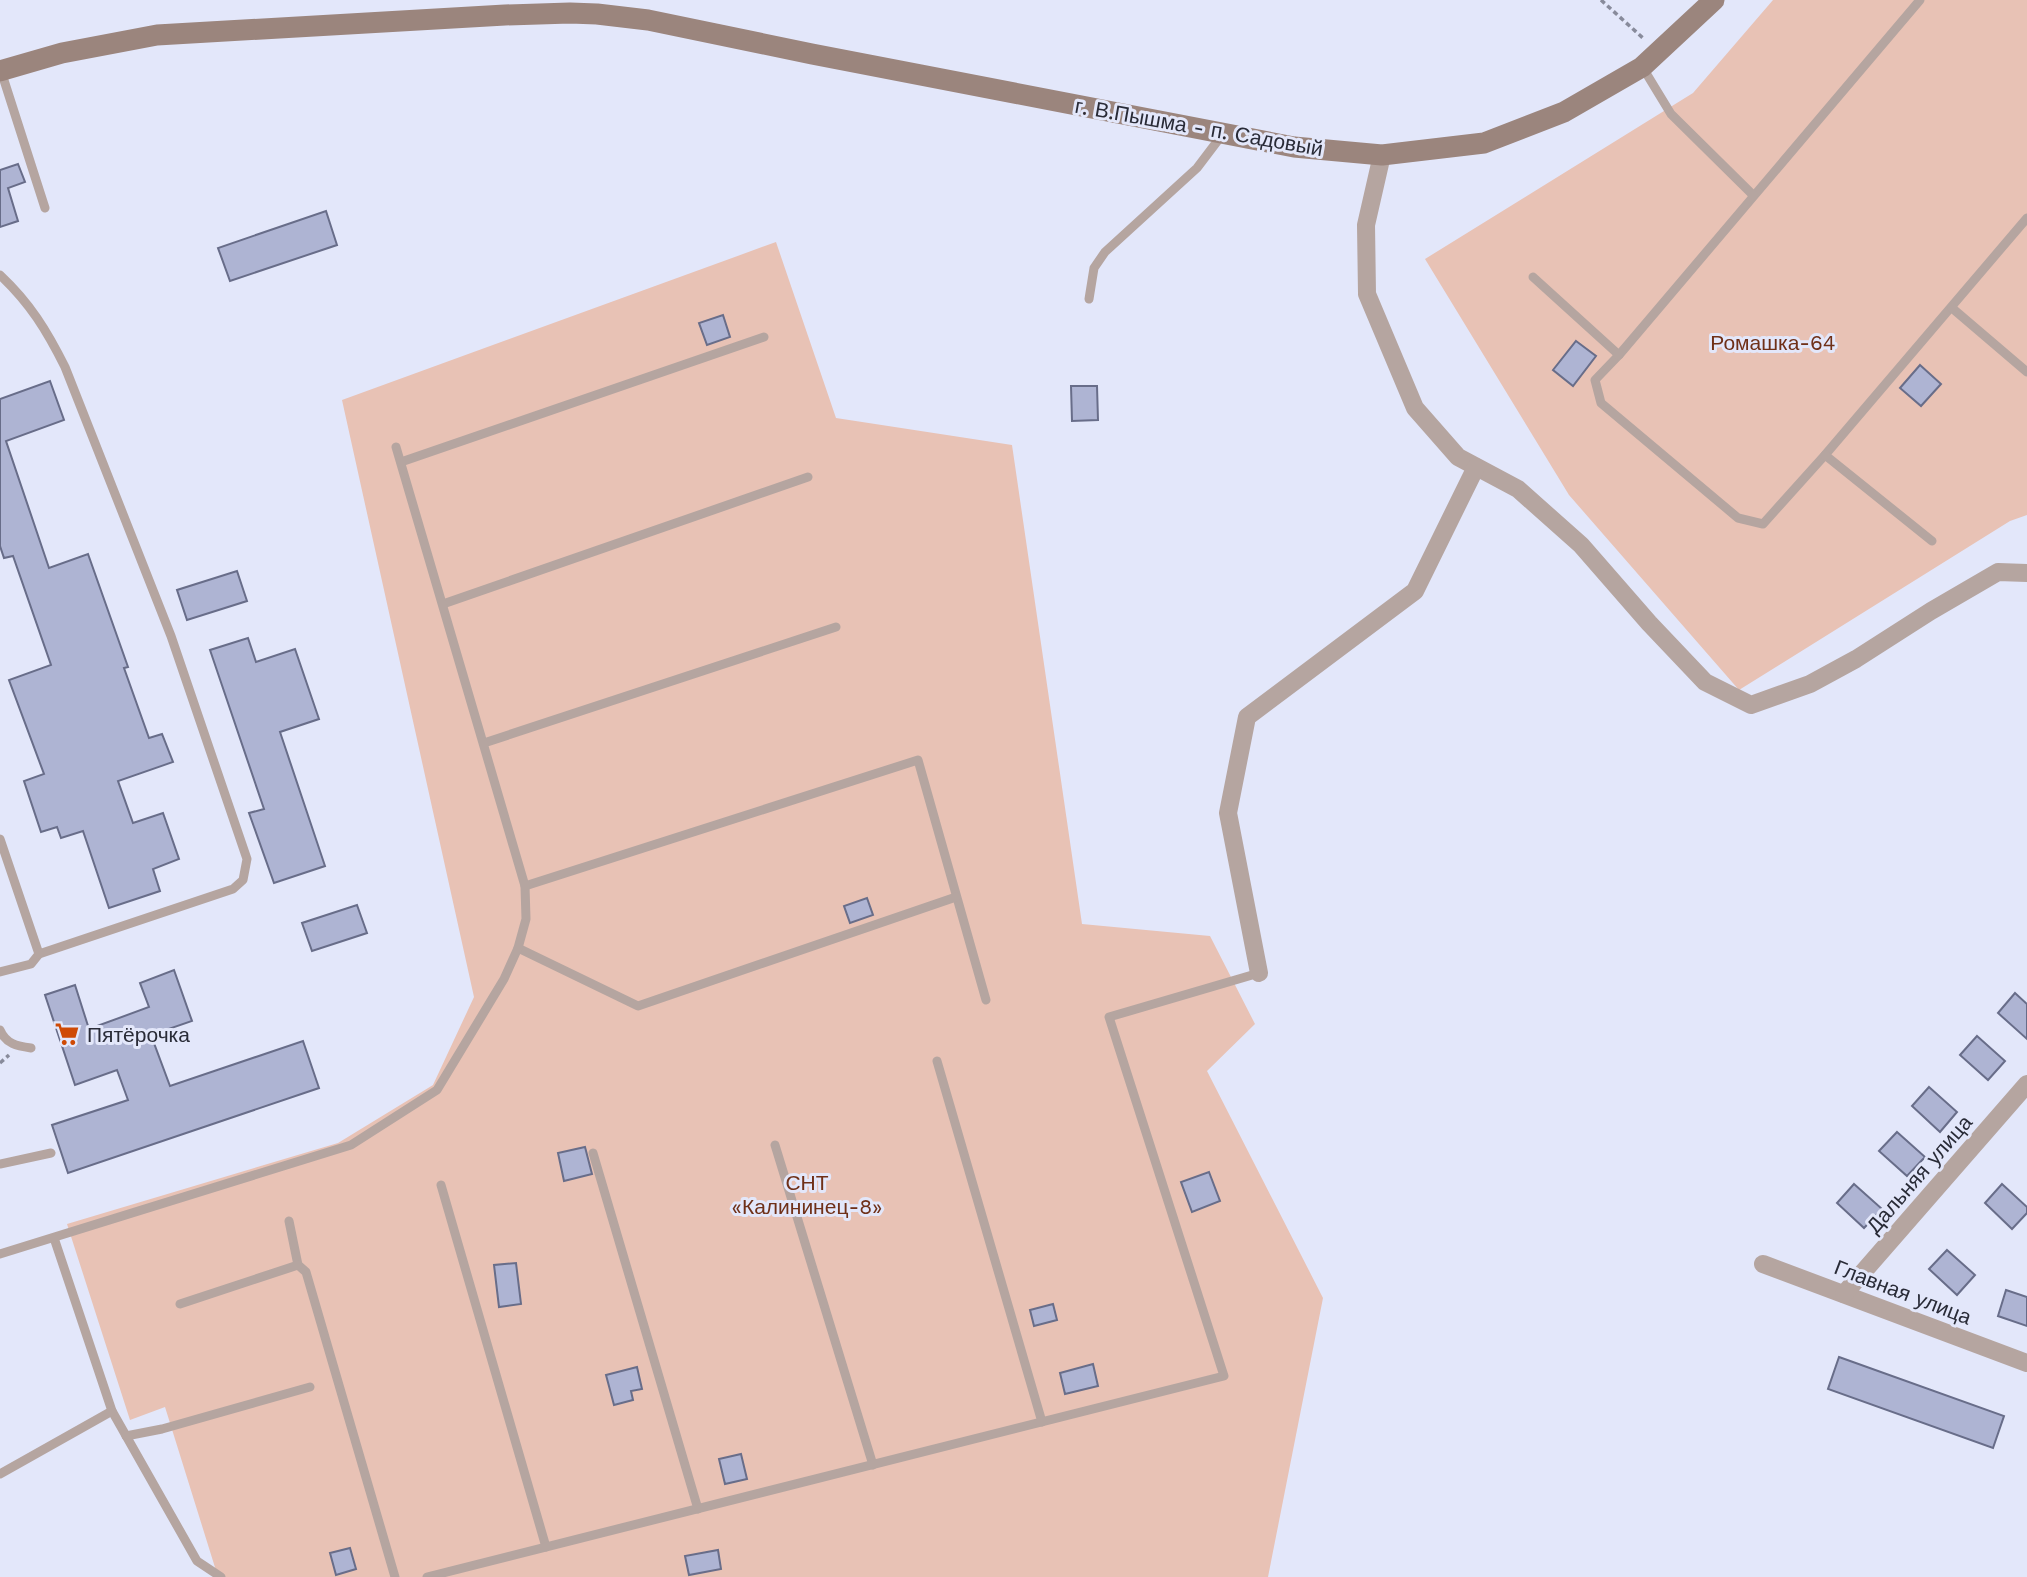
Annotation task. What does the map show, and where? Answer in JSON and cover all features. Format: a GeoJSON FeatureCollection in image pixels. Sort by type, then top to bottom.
{"type":"FeatureCollection","features":[{"type":"Feature","properties":{"kind":"main road","name":"г. В.Пышма - п. Садовый"},"geometry":{"type":"LineString","coordinates":[[0,71],[62,53],[157,35],[378,22],[570,6],[1294,148],[1382,155],[1484,143],[1564,112],[1642,67],[1713,0]]}},
{"type":"Feature","properties":{"kind":"street"},"geometry":{"type":"LineString","coordinates":[[1382,155],[1366,225],[1367,294],[1415,408],[1458,457],[1518,489],[1581,545],[1705,682],[1751,705],[1810,684],[1998,572],[2027,573]]}},
{"type":"Feature","properties":{"kind":"street"},"geometry":{"type":"LineString","coordinates":[[1259,973],[1228,813],[1247,717],[1415,591],[1476,467]]}},
{"type":"Feature","properties":{"kind":"street","name":"Дальняя улица"},"geometry":{"type":"LineString","coordinates":[[1844,1294],[2027,1084]]}},
{"type":"Feature","properties":{"kind":"street","name":"Главная улица"},"geometry":{"type":"LineString","coordinates":[[1763,1264],[2027,1363]]}},
{"type":"Feature","properties":{"kind":"lane"},"geometry":{"type":"LineString","coordinates":[[1920,0],[1595,380],[1601,403],[1738,518],[1763,524],[2027,218]]}},
{"type":"Feature","properties":{"kind":"lane"},"geometry":{"type":"LineString","coordinates":[[1642,67],[1671,114],[1753,195]]}},
{"type":"Feature","properties":{"kind":"lane"},"geometry":{"type":"LineString","coordinates":[[0,71],[45,208]]}},
{"type":"Feature","properties":{"kind":"lane"},"geometry":{"type":"LineString","coordinates":[[1089,299],[1094,268],[1105,251],[1197,168],[1223,134]]}},
{"type":"Feature","properties":{"kind":"lane"},"geometry":{"type":"LineString","coordinates":[[0,275],[15,289],[44,326],[65,367],[171,636],[247,859],[243,880],[233,889],[40,954],[31,964],[0,972]]}},
{"type":"Feature","properties":{"kind":"lane"},"geometry":{"type":"LineString","coordinates":[[1533,277],[1619,355]]}},
{"type":"Feature","properties":{"kind":"lane"},"geometry":{"type":"LineString","coordinates":[[1952,308],[2027,372]]}},
{"type":"Feature","properties":{"kind":"lane"},"geometry":{"type":"LineString","coordinates":[[401,462],[764,337]]}},
{"type":"Feature","properties":{"kind":"lane"},"geometry":{"type":"LineString","coordinates":[[0,1254],[351,1145],[437,1090],[503,979],[518,948],[526,919],[525,886],[396,447]]}},
{"type":"Feature","properties":{"kind":"lane"},"geometry":{"type":"LineString","coordinates":[[1825,455],[1932,541]]}},
{"type":"Feature","properties":{"kind":"lane"},"geometry":{"type":"LineString","coordinates":[[443,604],[808,477]]}},
{"type":"Feature","properties":{"kind":"lane"},"geometry":{"type":"LineString","coordinates":[[484,743],[835,627]]}},
{"type":"Feature","properties":{"kind":"lane"},"geometry":{"type":"LineString","coordinates":[[525,886],[918,760],[986,1000]]}},
{"type":"Feature","properties":{"kind":"lane"},"geometry":{"type":"LineString","coordinates":[[0,839],[40,954]]}},
{"type":"Feature","properties":{"kind":"lane"},"geometry":{"type":"LineString","coordinates":[[518,948],[638,1006],[957,897]]}},
{"type":"Feature","properties":{"kind":"lane"},"geometry":{"type":"LineString","coordinates":[[427,1577],[1224,1376],[1109,1017],[1259,973]]}},
{"type":"Feature","properties":{"kind":"lane"},"geometry":{"type":"LineString","coordinates":[[0,1030],[12,1045],[31,1048]]}},
{"type":"Feature","properties":{"kind":"lane"},"geometry":{"type":"LineString","coordinates":[[937,1060],[1042,1422]]}},
{"type":"Feature","properties":{"kind":"lane"},"geometry":{"type":"LineString","coordinates":[[775,1145],[873,1465]]}},
{"type":"Feature","properties":{"kind":"lane"},"geometry":{"type":"LineString","coordinates":[[0,1164],[51,1153]]}},
{"type":"Feature","properties":{"kind":"lane"},"geometry":{"type":"LineString","coordinates":[[593,1153],[698,1509]]}},
{"type":"Feature","properties":{"kind":"lane"},"geometry":{"type":"LineString","coordinates":[[441,1185],[547,1547]]}},
{"type":"Feature","properties":{"kind":"lane"},"geometry":{"type":"LineString","coordinates":[[289,1221],[298,1265],[306,1272],[395,1577]]}},
{"type":"Feature","properties":{"kind":"lane"},"geometry":{"type":"LineString","coordinates":[[54,1238],[112,1411],[197,1561],[221,1577]]}},
{"type":"Feature","properties":{"kind":"lane"},"geometry":{"type":"LineString","coordinates":[[180,1304],[298,1265]]}},
{"type":"Feature","properties":{"kind":"lane"},"geometry":{"type":"LineString","coordinates":[[126,1436],[162,1429],[310,1387]]}},
{"type":"Feature","properties":{"kind":"lane"},"geometry":{"type":"LineString","coordinates":[[0,1474],[112,1411]]}},
{"type":"Feature","properties":{"kind":"path"},"geometry":{"type":"LineString","coordinates":[[1601,0],[1659,52]]}},
{"type":"Feature","properties":{"kind":"green space","name":"Ромашка-64"},"geometry":{"type":"Polygon","coordinates":[[[1773,0],[2027,0],[2027,515],[2010,521],[1739,690],[1569,495],[1425,259],[1693,93],[1773,0]]]}},
{"type":"Feature","properties":{"kind":"green space","name":"СНТ «Калининец-8»"},"geometry":{"type":"Polygon","coordinates":[[[776,242],[836,418],[1012,445],[1082,924],[1210,936],[1255,1024],[1207,1071],[1323,1298],[1268,1577],[218,1577],[165,1407],[130,1420],[67,1224],[338,1143],[433,1085],[474,997],[342,400],[776,242]]]}},
{"type":"Feature","properties":{"kind":"building"},"geometry":{"type":"Polygon","coordinates":[[[18,164],[25,182],[8,188],[18,221],[0,227],[0,170],[18,164]]]}},
{"type":"Feature","properties":{"kind":"building"},"geometry":{"type":"Polygon","coordinates":[[[326,211],[337,245],[230,281],[218,248],[326,211]]]}},
{"type":"Feature","properties":{"kind":"building"},"geometry":{"type":"Polygon","coordinates":[[[723,315],[730,337],[707,345],[699,323],[723,315]]]}},
{"type":"Feature","properties":{"kind":"building"},"geometry":{"type":"Polygon","coordinates":[[[1576,341],[1596,356],[1573,386],[1553,370],[1576,341]]]}},
{"type":"Feature","properties":{"kind":"building"},"geometry":{"type":"Polygon","coordinates":[[[1920,365],[1941,384],[1921,406],[1900,388],[1920,365]]]}},
{"type":"Feature","properties":{"kind":"building"},"geometry":{"type":"Polygon","coordinates":[[[50,381],[64,420],[6,441],[49,568],[88,554],[128,667],[124,668],[149,738],[162,734],[173,762],[118,781],[133,823],[163,813],[179,859],[153,869],[160,891],[109,908],[83,831],[61,838],[57,827],[41,832],[24,781],[44,774],[9,680],[51,665],[13,556],[4,558],[0,546],[0,399],[50,381]]]}},
{"type":"Feature","properties":{"kind":"building"},"geometry":{"type":"Polygon","coordinates":[[[1071,386],[1097,386],[1098,420],[1072,421],[1071,386]]]}},
{"type":"Feature","properties":{"kind":"building"},"geometry":{"type":"Polygon","coordinates":[[[237,571],[247,601],[187,620],[177,590],[237,571]]]}},
{"type":"Feature","properties":{"kind":"building"},"geometry":{"type":"Polygon","coordinates":[[[248,638],[256,662],[295,649],[319,719],[280,732],[325,866],[274,883],[249,813],[264,809],[210,650],[248,638]]]}},
{"type":"Feature","properties":{"kind":"building"},"geometry":{"type":"Polygon","coordinates":[[[867,898],[873,915],[850,923],[844,906],[867,898]]]}},
{"type":"Feature","properties":{"kind":"building"},"geometry":{"type":"Polygon","coordinates":[[[357,905],[367,933],[312,951],[302,923],[357,905]]]}},
{"type":"Feature","properties":{"kind":"building"},"geometry":{"type":"Polygon","coordinates":[[[174,970],[192,1021],[151,1035],[170,1086],[303,1041],[319,1088],[68,1173],[52,1125],[128,1100],[117,1070],[75,1085],[45,995],[75,985],[89,1029],[149,1007],[140,983],[174,970]]]}},
{"type":"Feature","properties":{"kind":"building"},"geometry":{"type":"Polygon","coordinates":[[[2015,993],[2027,1004],[2027,1039],[1998,1013],[2015,993]]]}},
{"type":"Feature","properties":{"kind":"building"},"geometry":{"type":"Polygon","coordinates":[[[1977,1036],[2005,1061],[1988,1080],[1960,1055],[1977,1036]]]}},
{"type":"Feature","properties":{"kind":"building"},"geometry":{"type":"Polygon","coordinates":[[[1929,1087],[1957,1112],[1940,1132],[1912,1106],[1929,1087]]]}},
{"type":"Feature","properties":{"kind":"building"},"geometry":{"type":"Polygon","coordinates":[[[1897,1132],[1925,1157],[1907,1176],[1879,1151],[1897,1132]]]}},
{"type":"Feature","properties":{"kind":"building"},"geometry":{"type":"Polygon","coordinates":[[[585,1147],[592,1174],[564,1181],[558,1153],[585,1147]]]}},
{"type":"Feature","properties":{"kind":"building"},"geometry":{"type":"Polygon","coordinates":[[[1209,1172],[1220,1201],[1192,1212],[1181,1182],[1209,1172]]]}},
{"type":"Feature","properties":{"kind":"building"},"geometry":{"type":"Polygon","coordinates":[[[1854,1184],[1882,1209],[1864,1228],[1837,1203],[1854,1184]]]}},
{"type":"Feature","properties":{"kind":"building"},"geometry":{"type":"Polygon","coordinates":[[[2002,1184],[2027,1207],[2027,1213],[2012,1229],[1985,1203],[2002,1184]]]}},
{"type":"Feature","properties":{"kind":"building"},"geometry":{"type":"Polygon","coordinates":[[[1947,1250],[1975,1275],[1957,1295],[1929,1269],[1947,1250]]]}},
{"type":"Feature","properties":{"kind":"building"},"geometry":{"type":"Polygon","coordinates":[[[516,1263],[521,1304],[499,1307],[494,1265],[516,1263]]]}},
{"type":"Feature","properties":{"kind":"building"},"geometry":{"type":"Polygon","coordinates":[[[2006,1290],[2027,1297],[2027,1326],[1998,1316],[2006,1290]]]}},
{"type":"Feature","properties":{"kind":"building"},"geometry":{"type":"Polygon","coordinates":[[[1053,1304],[1057,1320],[1034,1326],[1030,1310],[1053,1304]]]}},
{"type":"Feature","properties":{"kind":"building"},"geometry":{"type":"Polygon","coordinates":[[[1839,1357],[2004,1416],[1993,1448],[1828,1389],[1839,1357]]]}},
{"type":"Feature","properties":{"kind":"building"},"geometry":{"type":"Polygon","coordinates":[[[1093,1364],[1098,1386],[1065,1394],[1060,1373],[1093,1364]]]}},
{"type":"Feature","properties":{"kind":"building"},"geometry":{"type":"Polygon","coordinates":[[[637,1367],[642,1389],[631,1391],[633,1400],[614,1405],[606,1375],[637,1367]]]}},
{"type":"Feature","properties":{"kind":"building"},"geometry":{"type":"Polygon","coordinates":[[[741,1454],[747,1479],[725,1484],[719,1459],[741,1454]]]}},
{"type":"Feature","properties":{"kind":"building"},"geometry":{"type":"Polygon","coordinates":[[[350,1548],[356,1569],[336,1575],[330,1553],[350,1548]]]}},
{"type":"Feature","properties":{"kind":"building"},"geometry":{"type":"Polygon","coordinates":[[[718,1550],[721,1569],[689,1575],[685,1556],[718,1550]]]}},
{"type":"Feature","properties":{"kind":"place","name":"Пятёрочка"},"geometry":{"type":"Point","coordinates":[67,1034]}}]}
